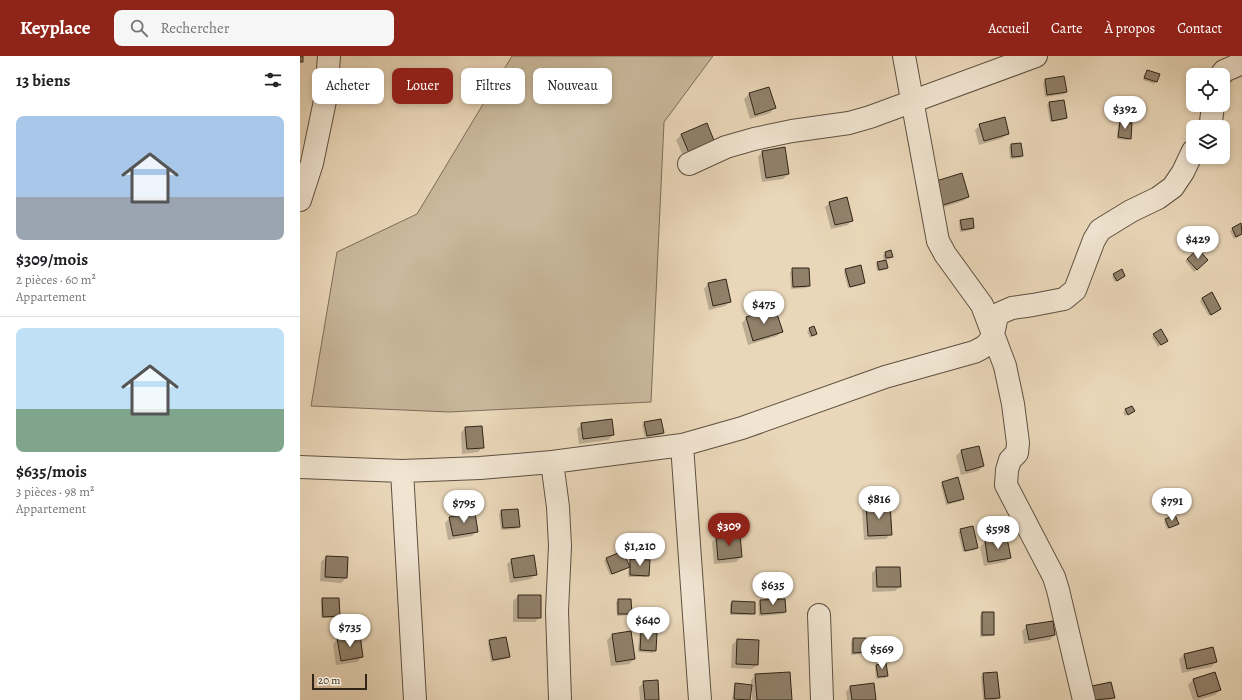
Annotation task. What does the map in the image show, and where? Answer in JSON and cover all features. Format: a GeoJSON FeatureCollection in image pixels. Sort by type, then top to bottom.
{"type":"FeatureCollection","features":[{"type":"Feature","properties":{"kind":"street"},"geometry":{"type":"LineString","coordinates":[[300,200],[312,163],[326,96],[329,56]]}},
{"type":"Feature","properties":{"kind":"street"},"geometry":{"type":"LineString","coordinates":[[904,56],[938,241],[945,254],[982,305],[1005,366],[1013,404],[1018,443],[1017,453],[1010,460],[1007,470],[1006,485],[1054,577],[1084,700]]}},
{"type":"Feature","properties":{"kind":"street"},"geometry":{"type":"LineString","coordinates":[[689,164],[726,147],[754,139],[792,131],[849,124],[1036,56]]}},
{"type":"Feature","properties":{"kind":"street"},"geometry":{"type":"LineString","coordinates":[[1230,68],[1242,63]]}},
{"type":"Feature","properties":{"kind":"street"},"geometry":{"type":"LineString","coordinates":[[300,468],[402,471],[480,468],[552,462],[682,445],[742,428],[885,377],[974,352],[987,344],[993,333],[998,314],[1012,308],[1064,299],[1075,290],[1094,240],[1100,230],[1131,211],[1158,198],[1173,187],[1187,164]]}},
{"type":"Feature","properties":{"kind":"street"},"geometry":{"type":"LineString","coordinates":[[682,445],[700,700]]}},
{"type":"Feature","properties":{"kind":"street"},"geometry":{"type":"LineString","coordinates":[[552,462],[558,507],[560,546],[557,611],[560,700]]}},
{"type":"Feature","properties":{"kind":"street"},"geometry":{"type":"LineString","coordinates":[[402,471],[415,700]]}},
{"type":"Feature","properties":{"kind":"street"},"geometry":{"type":"LineString","coordinates":[[819,615],[822,700]]}},
{"type":"Feature","properties":{"kind":"shaded area"},"geometry":{"type":"Polygon","coordinates":[[[512,56],[713,56],[664,122],[651,402],[449,412],[311,406],[337,252],[417,214],[483,104],[525,104],[525,68],[505,68],[512,56]]]}},
{"type":"Feature","properties":{"kind":"building"},"geometry":{"type":"Polygon","coordinates":[[[300,56],[303,56],[303,62],[300,62],[300,56]]]}},
{"type":"Feature","properties":{"kind":"building"},"geometry":{"type":"Polygon","coordinates":[[[1147,70],[1160,74],[1157,82],[1144,78],[1147,70]]]}},
{"type":"Feature","properties":{"kind":"building"},"geometry":{"type":"Polygon","coordinates":[[[1064,76],[1067,92],[1047,95],[1045,79],[1064,76]]]}},
{"type":"Feature","properties":{"kind":"building"},"geometry":{"type":"Polygon","coordinates":[[[769,87],[776,108],[755,115],[749,93],[769,87]]]}},
{"type":"Feature","properties":{"kind":"building"},"geometry":{"type":"Polygon","coordinates":[[[1064,100],[1067,118],[1052,121],[1049,102],[1064,100]]]}},
{"type":"Feature","properties":{"kind":"building"},"geometry":{"type":"Polygon","coordinates":[[[1005,117],[1009,134],[984,141],[979,124],[1005,117]]]}},
{"type":"Feature","properties":{"kind":"building"},"geometry":{"type":"Polygon","coordinates":[[[1120,122],[1132,123],[1131,139],[1118,137],[1120,122]]]}},
{"type":"Feature","properties":{"kind":"building"},"geometry":{"type":"Polygon","coordinates":[[[707,123],[715,143],[689,153],[681,134],[707,123]]]}},
{"type":"Feature","properties":{"kind":"building"},"geometry":{"type":"Polygon","coordinates":[[[1021,143],[1023,156],[1012,157],[1011,144],[1021,143]]]}},
{"type":"Feature","properties":{"kind":"building"},"geometry":{"type":"Polygon","coordinates":[[[785,147],[789,174],[766,178],[762,151],[785,147]]]}},
{"type":"Feature","properties":{"kind":"building"},"geometry":{"type":"Polygon","coordinates":[[[962,173],[969,197],[940,206],[933,182],[962,173]]]}},
{"type":"Feature","properties":{"kind":"building"},"geometry":{"type":"Polygon","coordinates":[[[847,197],[853,221],[835,225],[829,202],[847,197]]]}},
{"type":"Feature","properties":{"kind":"building"},"geometry":{"type":"Polygon","coordinates":[[[973,218],[974,228],[962,230],[960,220],[973,218]]]}},
{"type":"Feature","properties":{"kind":"building"},"geometry":{"type":"Polygon","coordinates":[[[1241,223],[1242,234],[1236,237],[1232,228],[1241,223]]]}},
{"type":"Feature","properties":{"kind":"building"},"geometry":{"type":"Polygon","coordinates":[[[1198,249],[1208,260],[1197,270],[1187,259],[1198,249]]]}},
{"type":"Feature","properties":{"kind":"building"},"geometry":{"type":"Polygon","coordinates":[[[891,250],[893,257],[886,258],[885,252],[891,250]]]}},
{"type":"Feature","properties":{"kind":"building"},"geometry":{"type":"Polygon","coordinates":[[[886,260],[888,268],[879,270],[877,262],[886,260]]]}},
{"type":"Feature","properties":{"kind":"building"},"geometry":{"type":"Polygon","coordinates":[[[861,265],[865,283],[850,287],[845,269],[861,265]]]}},
{"type":"Feature","properties":{"kind":"building"},"geometry":{"type":"Polygon","coordinates":[[[792,268],[809,268],[810,286],[793,287],[792,268]]]}},
{"type":"Feature","properties":{"kind":"building"},"geometry":{"type":"Polygon","coordinates":[[[1122,269],[1125,276],[1117,281],[1113,274],[1122,269]]]}},
{"type":"Feature","properties":{"kind":"building"},"geometry":{"type":"Polygon","coordinates":[[[726,279],[731,302],[713,306],[708,283],[726,279]]]}},
{"type":"Feature","properties":{"kind":"building"},"geometry":{"type":"Polygon","coordinates":[[[1212,292],[1221,309],[1211,315],[1202,298],[1212,292]]]}},
{"type":"Feature","properties":{"kind":"building"},"geometry":{"type":"Polygon","coordinates":[[[775,308],[783,332],[753,341],[746,317],[775,308]]]}},
{"type":"Feature","properties":{"kind":"building"},"geometry":{"type":"Polygon","coordinates":[[[814,326],[817,334],[812,336],[809,328],[814,326]]]}},
{"type":"Feature","properties":{"kind":"building"},"geometry":{"type":"Polygon","coordinates":[[[1161,329],[1168,341],[1161,345],[1153,334],[1161,329]]]}},
{"type":"Feature","properties":{"kind":"building"},"geometry":{"type":"Polygon","coordinates":[[[1132,406],[1135,411],[1128,415],[1125,409],[1132,406]]]}},
{"type":"Feature","properties":{"kind":"building"},"geometry":{"type":"Polygon","coordinates":[[[612,419],[614,435],[583,439],[581,423],[612,419]]]}},
{"type":"Feature","properties":{"kind":"building"},"geometry":{"type":"Polygon","coordinates":[[[661,419],[664,433],[647,436],[644,422],[661,419]]]}},
{"type":"Feature","properties":{"kind":"building"},"geometry":{"type":"Polygon","coordinates":[[[482,426],[484,448],[467,449],[465,427],[482,426]]]}},
{"type":"Feature","properties":{"kind":"building"},"geometry":{"type":"Polygon","coordinates":[[[979,446],[984,466],[966,471],[961,450],[979,446]]]}},
{"type":"Feature","properties":{"kind":"building"},"geometry":{"type":"Polygon","coordinates":[[[958,477],[964,499],[948,503],[942,482],[958,477]]]}},
{"type":"Feature","properties":{"kind":"building"},"geometry":{"type":"Polygon","coordinates":[[[890,504],[892,535],[868,536],[866,505],[890,504]]]}},
{"type":"Feature","properties":{"kind":"building"},"geometry":{"type":"Polygon","coordinates":[[[518,509],[520,527],[503,528],[501,510],[518,509]]]}},
{"type":"Feature","properties":{"kind":"building"},"geometry":{"type":"Polygon","coordinates":[[[475,513],[478,532],[453,536],[449,517],[475,513]]]}},
{"type":"Feature","properties":{"kind":"building"},"geometry":{"type":"Polygon","coordinates":[[[1175,515],[1179,524],[1169,528],[1165,519],[1175,515]]]}},
{"type":"Feature","properties":{"kind":"building"},"geometry":{"type":"Polygon","coordinates":[[[973,526],[978,548],[965,551],[960,529],[973,526]]]}},
{"type":"Feature","properties":{"kind":"building"},"geometry":{"type":"Polygon","coordinates":[[[740,534],[742,557],[718,560],[716,536],[740,534]]]}},
{"type":"Feature","properties":{"kind":"building"},"geometry":{"type":"Polygon","coordinates":[[[1007,538],[1011,558],[988,562],[985,541],[1007,538]]]}},
{"type":"Feature","properties":{"kind":"building"},"geometry":{"type":"Polygon","coordinates":[[[623,551],[630,567],[612,574],[606,558],[623,551]]]}},
{"type":"Feature","properties":{"kind":"building"},"geometry":{"type":"Polygon","coordinates":[[[534,555],[537,575],[514,578],[511,559],[534,555]]]}},
{"type":"Feature","properties":{"kind":"building"},"geometry":{"type":"Polygon","coordinates":[[[326,556],[348,557],[347,578],[325,577],[326,556]]]}},
{"type":"Feature","properties":{"kind":"building"},"geometry":{"type":"Polygon","coordinates":[[[630,559],[650,560],[649,576],[630,575],[630,559]]]}},
{"type":"Feature","properties":{"kind":"building"},"geometry":{"type":"Polygon","coordinates":[[[876,567],[900,567],[901,587],[877,587],[876,567]]]}},
{"type":"Feature","properties":{"kind":"building"},"geometry":{"type":"Polygon","coordinates":[[[518,595],[541,595],[541,618],[518,618],[518,595]]]}},
{"type":"Feature","properties":{"kind":"building"},"geometry":{"type":"Polygon","coordinates":[[[322,598],[339,598],[340,616],[323,617],[322,598]]]}},
{"type":"Feature","properties":{"kind":"building"},"geometry":{"type":"Polygon","coordinates":[[[618,599],[631,599],[632,614],[618,614],[618,599]]]}},
{"type":"Feature","properties":{"kind":"building"},"geometry":{"type":"Polygon","coordinates":[[[785,599],[786,612],[761,614],[760,600],[785,599]]]}},
{"type":"Feature","properties":{"kind":"building"},"geometry":{"type":"Polygon","coordinates":[[[732,601],[755,602],[755,614],[731,613],[732,601]]]}},
{"type":"Feature","properties":{"kind":"building"},"geometry":{"type":"Polygon","coordinates":[[[982,612],[994,612],[994,635],[982,635],[982,612]]]}},
{"type":"Feature","properties":{"kind":"building"},"geometry":{"type":"Polygon","coordinates":[[[1053,621],[1055,635],[1029,640],[1026,625],[1053,621]]]}},
{"type":"Feature","properties":{"kind":"building"},"geometry":{"type":"Polygon","coordinates":[[[631,631],[635,659],[616,662],[612,634],[631,631]]]}},
{"type":"Feature","properties":{"kind":"building"},"geometry":{"type":"Polygon","coordinates":[[[641,631],[657,633],[656,651],[640,650],[641,631]]]}},
{"type":"Feature","properties":{"kind":"building"},"geometry":{"type":"Polygon","coordinates":[[[360,635],[363,657],[341,661],[337,638],[360,635]]]}},
{"type":"Feature","properties":{"kind":"building"},"geometry":{"type":"Polygon","coordinates":[[[506,637],[510,657],[493,660],[489,640],[506,637]]]}},
{"type":"Feature","properties":{"kind":"building"},"geometry":{"type":"Polygon","coordinates":[[[853,638],[866,638],[867,652],[853,653],[853,638]]]}},
{"type":"Feature","properties":{"kind":"building"},"geometry":{"type":"Polygon","coordinates":[[[737,639],[759,640],[758,665],[736,664],[737,639]]]}},
{"type":"Feature","properties":{"kind":"building"},"geometry":{"type":"Polygon","coordinates":[[[1213,647],[1217,662],[1187,669],[1184,654],[1213,647]]]}},
{"type":"Feature","properties":{"kind":"building"},"geometry":{"type":"Polygon","coordinates":[[[886,663],[888,676],[878,677],[876,665],[886,663]]]}},
{"type":"Feature","properties":{"kind":"building"},"geometry":{"type":"Polygon","coordinates":[[[790,672],[792,700],[757,700],[755,674],[790,672]]]}},
{"type":"Feature","properties":{"kind":"building"},"geometry":{"type":"Polygon","coordinates":[[[997,672],[1000,698],[985,699],[983,673],[997,672]]]}},
{"type":"Feature","properties":{"kind":"building"},"geometry":{"type":"Polygon","coordinates":[[[1215,672],[1221,690],[1198,697],[1193,679],[1215,672]]]}},
{"type":"Feature","properties":{"kind":"building"},"geometry":{"type":"Polygon","coordinates":[[[658,680],[659,700],[645,700],[643,681],[658,680]]]}},
{"type":"Feature","properties":{"kind":"building"},"geometry":{"type":"Polygon","coordinates":[[[1111,682],[1115,698],[1095,700],[1092,686],[1111,682]]]}},
{"type":"Feature","properties":{"kind":"building"},"geometry":{"type":"Polygon","coordinates":[[[735,683],[752,685],[750,700],[734,699],[735,683]]]}},
{"type":"Feature","properties":{"kind":"building"},"geometry":{"type":"Polygon","coordinates":[[[874,683],[876,700],[852,700],[850,686],[874,683]]]}}]}
